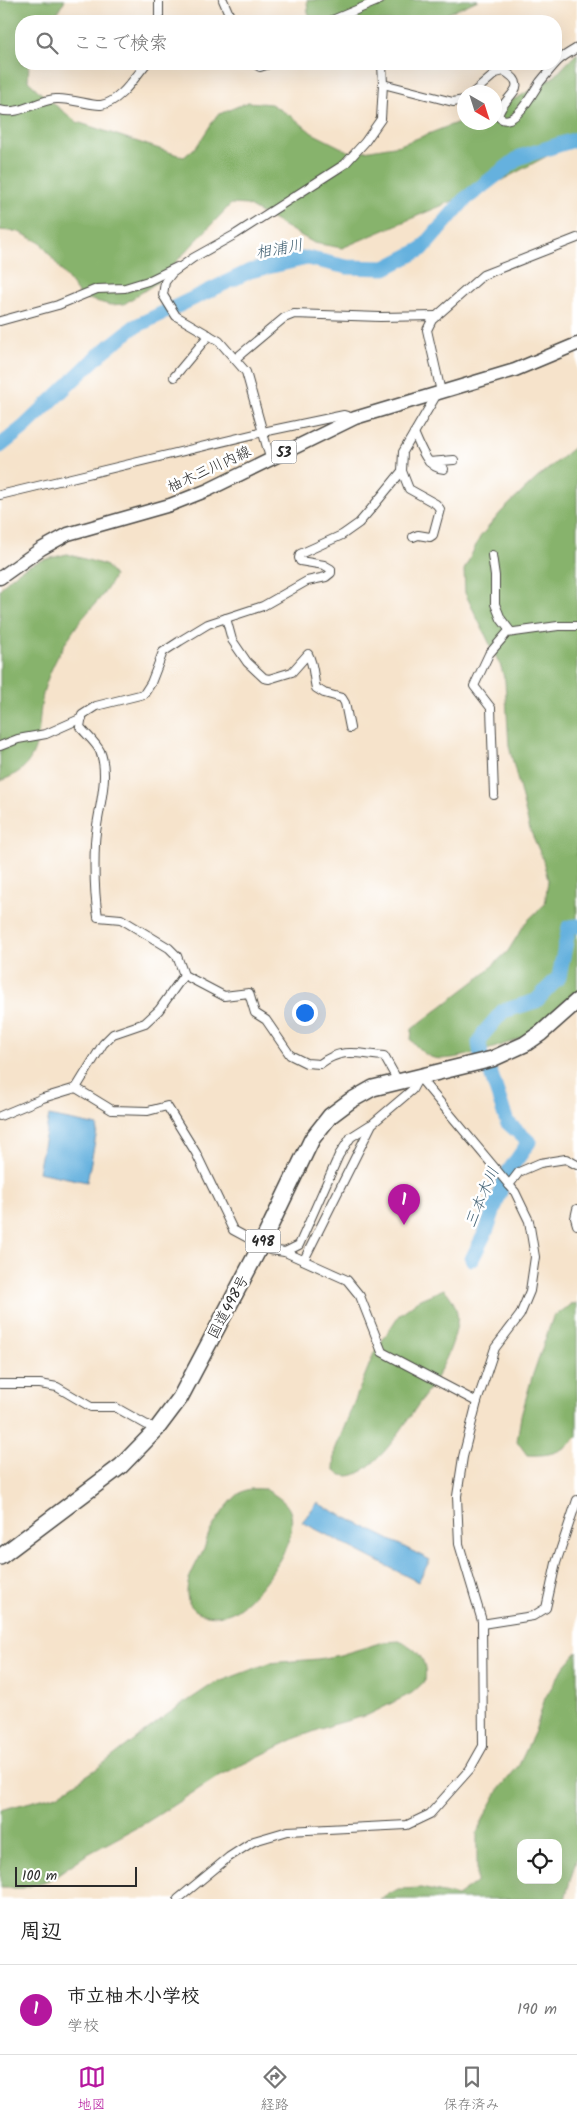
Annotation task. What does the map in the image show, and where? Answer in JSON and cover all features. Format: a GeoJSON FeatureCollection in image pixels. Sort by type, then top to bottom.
{"type":"FeatureCollection","features":[{"type":"Feature","properties":{"kind":"highway","name":"国道498号"},"geometry":{"type":"LineString","coordinates":[[0,1557],[121,1466],[156,1430],[180,1398],[261,1245],[312,1139],[330,1116],[372,1088],[492,1059],[525,1044],[577,1001]]}},
{"type":"Feature","properties":{"kind":"main road","name":"柚木三川内線"},"geometry":{"type":"LineString","coordinates":[[0,578],[42,549],[68,534],[170,505],[208,490],[355,418],[516,370],[577,344]]}},
{"type":"Feature","properties":{"kind":"street"},"geometry":{"type":"LineString","coordinates":[[159,0],[160,15]]}},
{"type":"Feature","properties":{"kind":"street"},"geometry":{"type":"LineString","coordinates":[[223,0],[229,15]]}},
{"type":"Feature","properties":{"kind":"street"},"geometry":{"type":"LineString","coordinates":[[344,15],[380,0]]}},
{"type":"Feature","properties":{"kind":"street"},"geometry":{"type":"LineString","coordinates":[[562,58],[577,48]]}},
{"type":"Feature","properties":{"kind":"street"},"geometry":{"type":"LineString","coordinates":[[0,110],[21,110],[54,99],[72,99],[101,105],[116,98],[141,70]]}},
{"type":"Feature","properties":{"kind":"street"},"geometry":{"type":"LineString","coordinates":[[0,321],[58,305],[97,289],[125,288],[183,265],[345,164],[382,119],[382,70]]}},
{"type":"Feature","properties":{"kind":"street"},"geometry":{"type":"LineString","coordinates":[[502,119],[507,120],[521,111],[550,70]]}},
{"type":"Feature","properties":{"kind":"street"},"geometry":{"type":"LineString","coordinates":[[482,85],[496,73],[504,71],[514,77],[517,82],[516,89],[502,107]]}},
{"type":"Feature","properties":{"kind":"street"},"geometry":{"type":"LineString","coordinates":[[383,84],[453,102],[457,101]]}},
{"type":"Feature","properties":{"kind":"street"},"geometry":{"type":"LineString","coordinates":[[412,537],[418,535],[430,537],[433,535],[440,509],[436,504],[410,489],[402,471],[403,452],[439,393],[427,330],[432,320],[483,275],[577,238]]}},
{"type":"Feature","properties":{"kind":"street"},"geometry":{"type":"LineString","coordinates":[[183,265],[165,282],[163,294],[176,316],[219,341],[246,372],[270,458]]}},
{"type":"Feature","properties":{"kind":"street"},"geometry":{"type":"LineString","coordinates":[[235,359],[284,318],[294,314],[380,317],[437,316]]}},
{"type":"Feature","properties":{"kind":"street"},"geometry":{"type":"LineString","coordinates":[[174,377],[209,335]]}},
{"type":"Feature","properties":{"kind":"street"},"geometry":{"type":"LineString","coordinates":[[0,495],[263,432],[344,416],[355,418]]}},
{"type":"Feature","properties":{"kind":"street"},"geometry":{"type":"LineString","coordinates":[[414,433],[429,462],[434,467],[444,469]]}},
{"type":"Feature","properties":{"kind":"street"},"geometry":{"type":"LineString","coordinates":[[429,462],[454,460]]}},
{"type":"Feature","properties":{"kind":"street"},"geometry":{"type":"LineString","coordinates":[[398,1081],[384,1056],[342,1053],[332,1055],[320,1064],[306,1063],[290,1055],[266,1020],[256,1013],[249,993],[224,996],[184,975],[177,956],[169,948],[121,919],[98,917],[94,885],[95,842],[103,788],[103,771],[100,751],[80,727],[82,716],[96,706],[144,694],[152,684],[164,652],[208,624],[263,606],[307,581],[331,573],[330,569],[324,565],[300,562],[300,554],[342,535],[359,523],[402,471]]}},
{"type":"Feature","properties":{"kind":"street"},"geometry":{"type":"LineString","coordinates":[[492,555],[495,576],[495,604],[501,619],[511,632]]}},
{"type":"Feature","properties":{"kind":"street"},"geometry":{"type":"LineString","coordinates":[[226,618],[232,640],[247,662],[264,678],[269,679],[292,672],[308,654],[314,668],[313,676],[316,688],[342,698],[345,703],[350,728]]}},
{"type":"Feature","properties":{"kind":"street"},"geometry":{"type":"LineString","coordinates":[[494,795],[491,708],[474,686],[489,654],[511,632],[558,626],[577,626]]}},
{"type":"Feature","properties":{"kind":"street"},"geometry":{"type":"LineString","coordinates":[[0,746],[18,739],[46,734],[82,718]]}},
{"type":"Feature","properties":{"kind":"street"},"geometry":{"type":"LineString","coordinates":[[0,1116],[43,1098],[76,1088],[103,1044],[112,1034],[145,1023],[159,1010],[184,975]]}},
{"type":"Feature","properties":{"kind":"street"},"geometry":{"type":"LineString","coordinates":[[178,1899],[230,1857],[254,1841],[288,1831],[407,1825],[430,1814],[470,1769],[483,1746],[482,1624],[459,1544],[457,1496],[463,1457],[477,1402],[495,1348],[520,1315],[530,1291],[535,1257],[530,1221],[515,1192],[419,1077],[412,1090],[372,1124],[351,1137],[339,1155],[299,1245],[285,1252]]}},
{"type":"Feature","properties":{"kind":"street"},"geometry":{"type":"LineString","coordinates":[[76,1088],[112,1110],[128,1112],[148,1111],[167,1106],[196,1153],[234,1230],[270,1250],[285,1252],[347,1280],[360,1296],[382,1352],[477,1402]]}},
{"type":"Feature","properties":{"kind":"street"},"geometry":{"type":"LineString","coordinates":[[304,1260],[372,1124]]}},
{"type":"Feature","properties":{"kind":"street"},"geometry":{"type":"LineString","coordinates":[[509,1185],[519,1172],[540,1163],[566,1159],[577,1165]]}},
{"type":"Feature","properties":{"kind":"street"},"geometry":{"type":"LineString","coordinates":[[577,1210],[575,1218],[577,1225]]}},
{"type":"Feature","properties":{"kind":"street"},"geometry":{"type":"LineString","coordinates":[[0,1384],[40,1384],[58,1387],[91,1406],[115,1407],[156,1430]]}},
{"type":"Feature","properties":{"kind":"street"},"geometry":{"type":"LineString","coordinates":[[482,1624],[533,1616],[546,1608],[556,1563],[577,1500]]}},
{"type":"Feature","properties":{"kind":"green space"},"geometry":{"type":"Polygon","coordinates":[[[0,0],[65,0],[56,15],[15,15],[15,70],[29,70],[28,81],[45,97],[77,122],[184,157],[197,146],[217,115],[248,102],[271,104],[294,118],[312,133],[352,153],[400,145],[457,123],[457,130],[502,130],[502,104],[517,98],[555,76],[577,53],[577,140],[502,180],[342,248],[314,243],[247,205],[231,204],[156,283],[124,304],[110,305],[81,297],[41,243],[19,232],[0,230],[0,0]]]}},
{"type":"Feature","properties":{"kind":"green space"},"geometry":{"type":"Polygon","coordinates":[[[307,0],[478,0],[444,15],[309,15],[307,0]]]}},
{"type":"Feature","properties":{"kind":"green space"},"geometry":{"type":"Polygon","coordinates":[[[577,445],[577,1005],[524,1037],[478,1053],[439,1059],[431,1057],[418,1048],[411,1040],[412,1029],[484,974],[508,951],[526,922],[545,904],[548,880],[542,857],[530,830],[509,746],[505,681],[501,667],[465,593],[464,570],[480,537],[501,512],[536,479],[577,445]]]}},
{"type":"Feature","properties":{"kind":"green space"},"geometry":{"type":"Polygon","coordinates":[[[67,554],[105,565],[114,576],[111,583],[74,630],[54,664],[43,693],[38,738],[34,751],[27,763],[17,773],[0,781],[0,589],[22,569],[47,559],[67,554]]]}},
{"type":"Feature","properties":{"kind":"green space"},"geometry":{"type":"Polygon","coordinates":[[[444,1289],[454,1304],[457,1313],[457,1323],[450,1350],[434,1383],[381,1455],[361,1472],[349,1476],[341,1475],[334,1470],[335,1450],[374,1353],[399,1315],[420,1299],[444,1289]]]}},
{"type":"Feature","properties":{"kind":"green space"},"geometry":{"type":"Polygon","coordinates":[[[577,1303],[577,1437],[566,1447],[555,1452],[542,1455],[527,1455],[517,1441],[521,1416],[532,1377],[553,1317],[572,1304],[577,1303]]]}},
{"type":"Feature","properties":{"kind":"green space"},"geometry":{"type":"Polygon","coordinates":[[[251,1489],[265,1489],[283,1501],[290,1511],[292,1523],[284,1552],[266,1580],[236,1610],[213,1616],[198,1612],[188,1600],[187,1586],[205,1547],[207,1538],[224,1510],[241,1492],[251,1489]]]}},
{"type":"Feature","properties":{"kind":"green space"},"geometry":{"type":"Polygon","coordinates":[[[399,1641],[416,1651],[425,1667],[425,1681],[412,1693],[368,1715],[296,1738],[219,1776],[147,1822],[86,1855],[49,1880],[23,1888],[0,1888],[0,1810],[57,1795],[95,1770],[168,1714],[213,1684],[269,1663],[318,1659],[340,1655],[383,1642],[399,1641]]]}},
{"type":"Feature","properties":{"kind":"green space"},"geometry":{"type":"Polygon","coordinates":[[[577,1652],[577,1856],[565,1899],[380,1899],[398,1889],[421,1888],[457,1896],[477,1882],[477,1833],[500,1788],[519,1765],[535,1731],[545,1698],[564,1667],[577,1652]]]}},
{"type":"Feature","properties":{"kind":"water"},"geometry":{"type":"Polygon","coordinates":[[[49,1116],[98,1126],[87,1182],[38,1172],[49,1116]]]}},
{"type":"Feature","properties":{"kind":"water"},"geometry":{"type":"Polygon","coordinates":[[[317,1503],[430,1560],[418,1582],[302,1522],[317,1503]]]}},
{"type":"Feature","properties":{"kind":"waterway","name":"相浦川"},"geometry":{"type":"LineString","coordinates":[[0,446],[24,427],[100,354],[134,327],[250,271],[307,258],[347,267],[385,268],[422,249],[464,200],[520,157],[577,139]]}},
{"type":"Feature","properties":{"kind":"waterway","name":"三本木川"},"geometry":{"type":"LineString","coordinates":[[481,1055],[479,1043],[484,1033],[503,1011],[536,1001],[559,977],[569,927],[577,926]]}},
{"type":"Feature","properties":{"kind":"waterway","name":"三本木川"},"geometry":{"type":"LineString","coordinates":[[472,1259],[487,1229],[506,1175],[529,1142],[507,1122],[491,1074]]}},
{"type":"Feature","properties":{"kind":"place","name":"市立柚木小学校"},"geometry":{"type":"Point","coordinates":[404,1225]}}]}
